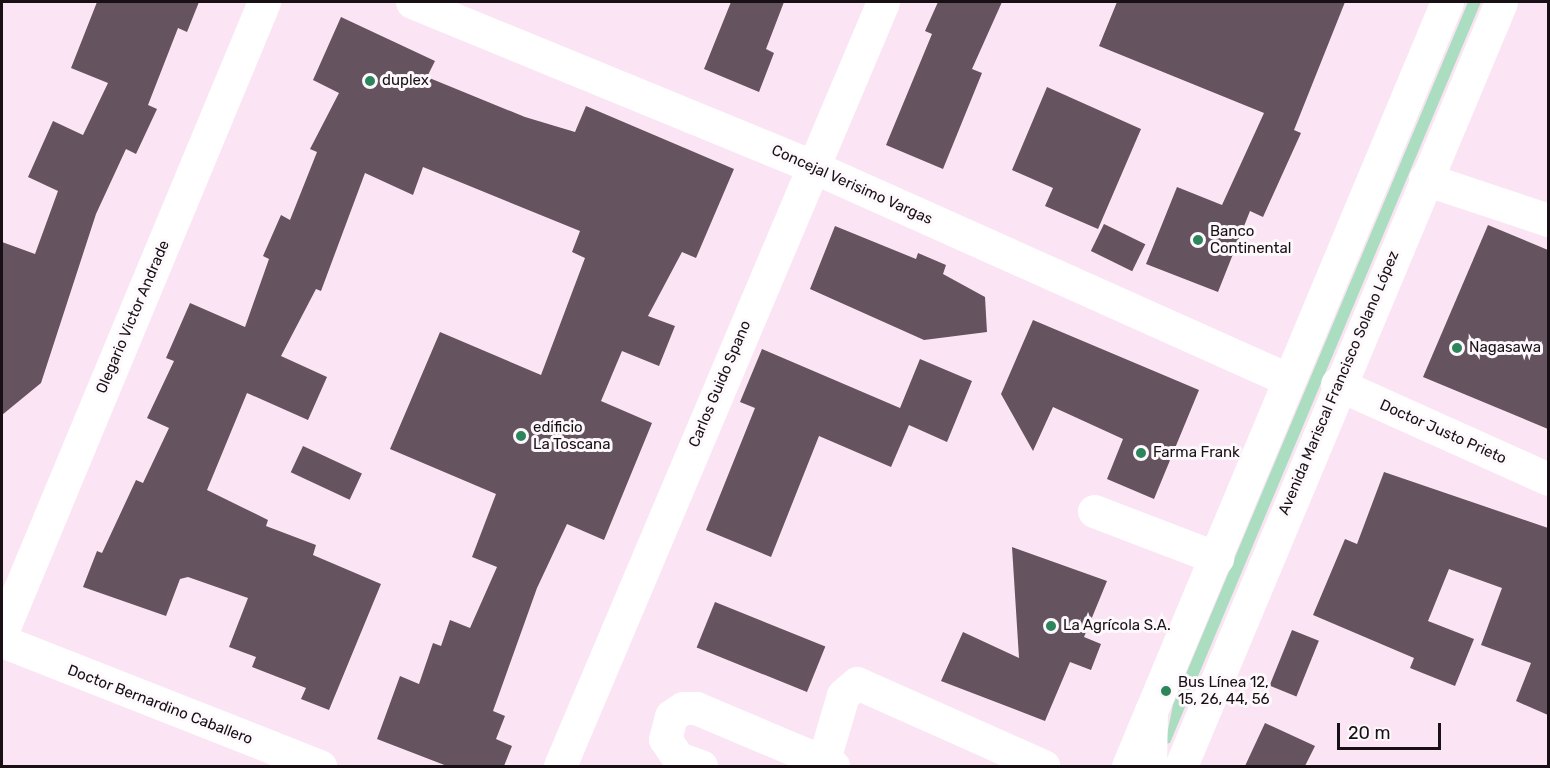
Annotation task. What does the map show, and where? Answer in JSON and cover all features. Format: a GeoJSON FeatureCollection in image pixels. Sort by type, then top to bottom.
{"type":"FeatureCollection","features":[{"type":"Feature","properties":{"kind":"main road","name":"Olegario Victor Andrade"},"geometry":{"type":"LineString","coordinates":[[2,632],[264,2]]}},
{"type":"Feature","properties":{"kind":"main road","name":"Concejal Verisimo Vargas"},"geometry":{"type":"LineString","coordinates":[[412,2],[812,166],[1287,379]]}},
{"type":"Feature","properties":{"kind":"main road","name":"Carlos Guido Spano"},"geometry":{"type":"LineString","coordinates":[[560,766],[883,2]]}},
{"type":"Feature","properties":{"kind":"main road"},"geometry":{"type":"LineString","coordinates":[[1128,766],[1217,558],[1287,379],[1447,2]]}},
{"type":"Feature","properties":{"kind":"main road","name":"Avenida Mariscal Francisco Solano López"},"geometry":{"type":"LineString","coordinates":[[1181,766],[1337,384],[1501,2]]}},
{"type":"Feature","properties":{"kind":"main road"},"geometry":{"type":"LineString","coordinates":[[1425,179],[1548,220]]}},
{"type":"Feature","properties":{"kind":"main road","name":"Doctor Justo Prieto"},"geometry":{"type":"LineString","coordinates":[[1337,384],[1548,479]]}},
{"type":"Feature","properties":{"kind":"main road"},"geometry":{"type":"LineString","coordinates":[[1094,511],[1217,558]]}},
{"type":"Feature","properties":{"kind":"main road","name":"Doctor Bernardino Caballero"},"geometry":{"type":"LineString","coordinates":[[2,640],[320,766]]}},
{"type":"Feature","properties":{"kind":"main road"},"geometry":{"type":"LineString","coordinates":[[701,766],[678,758],[665,739],[671,716],[683,708],[696,708],[826,765],[843,695],[857,683],[1043,766]]}},
{"type":"Feature","properties":{"kind":"main road"},"geometry":{"type":"LineString","coordinates":[[1150,766],[1151,709]]}},
{"type":"Feature","properties":{"kind":"green space"},"geometry":{"type":"Polygon","coordinates":[[[1468,2],[1481,2],[1170,743],[1165,744],[1173,705],[1468,2]]]}},
{"type":"Feature","properties":{"kind":"building"},"geometry":{"type":"Polygon","coordinates":[[[97,2],[199,2],[187,32],[178,28],[148,105],[157,109],[136,154],[126,149],[96,214],[41,383],[2,415],[2,242],[35,254],[58,191],[28,177],[53,121],[83,135],[108,83],[71,68],[97,2]]]}},
{"type":"Feature","properties":{"kind":"building"},"geometry":{"type":"Polygon","coordinates":[[[731,2],[784,2],[766,49],[774,53],[759,92],[704,69],[731,2]]]}},
{"type":"Feature","properties":{"kind":"building"},"geometry":{"type":"Polygon","coordinates":[[[938,2],[1002,2],[972,69],[982,73],[943,169],[886,145],[932,34],[925,31],[938,2]]]}},
{"type":"Feature","properties":{"kind":"building"},"geometry":{"type":"Polygon","coordinates":[[[1117,2],[1345,2],[1294,130],[1301,133],[1263,217],[1250,211],[1218,292],[1146,264],[1177,187],[1222,205],[1264,113],[1099,46],[1117,2]]]}},
{"type":"Feature","properties":{"kind":"building"},"geometry":{"type":"Polygon","coordinates":[[[341,17],[435,61],[427,77],[525,117],[575,132],[586,106],[734,169],[696,258],[682,252],[648,316],[675,326],[659,366],[622,351],[601,401],[652,423],[604,540],[567,524],[537,588],[493,711],[505,716],[496,739],[512,746],[504,766],[447,766],[377,739],[400,676],[419,684],[433,643],[441,646],[450,620],[470,628],[497,567],[472,557],[496,494],[390,449],[440,332],[541,375],[585,258],[572,252],[580,231],[423,167],[413,195],[365,173],[321,291],[316,289],[281,356],[327,377],[308,420],[247,393],[207,490],[268,520],[266,526],[316,545],[313,555],[381,584],[329,710],[301,699],[306,688],[252,667],[256,657],[229,647],[248,598],[188,577],[180,579],[166,616],[83,587],[97,551],[102,553],[136,480],[143,483],[169,428],[147,418],[174,361],[166,358],[190,303],[245,327],[269,259],[263,256],[281,215],[290,220],[317,152],[310,149],[339,93],[313,80],[341,17]]]}},
{"type":"Feature","properties":{"kind":"building"},"geometry":{"type":"Polygon","coordinates":[[[1047,87],[1141,129],[1098,229],[1045,206],[1053,188],[1012,170],[1047,87]]]}},
{"type":"Feature","properties":{"kind":"building"},"geometry":{"type":"Polygon","coordinates":[[[1104,224],[1145,244],[1132,271],[1091,251],[1104,224]]]}},
{"type":"Feature","properties":{"kind":"building"},"geometry":{"type":"Polygon","coordinates":[[[1488,225],[1548,250],[1548,429],[1423,377],[1488,225]]]}},
{"type":"Feature","properties":{"kind":"building"},"geometry":{"type":"Polygon","coordinates":[[[835,226],[916,259],[918,253],[946,265],[943,274],[985,297],[987,332],[924,340],[810,289],[835,226]]]}},
{"type":"Feature","properties":{"kind":"building"},"geometry":{"type":"Polygon","coordinates":[[[1033,320],[1199,390],[1154,499],[1107,479],[1123,439],[1053,407],[1033,451],[1001,394],[1033,320]]]}},
{"type":"Feature","properties":{"kind":"building"},"geometry":{"type":"Polygon","coordinates":[[[762,349],[900,408],[920,359],[972,381],[947,442],[909,425],[891,467],[819,436],[771,557],[706,530],[755,408],[740,402],[762,349]]]}},
{"type":"Feature","properties":{"kind":"building"},"geometry":{"type":"Polygon","coordinates":[[[303,446],[362,473],[350,500],[291,472],[303,446]]]}},
{"type":"Feature","properties":{"kind":"building"},"geometry":{"type":"Polygon","coordinates":[[[1384,472],[1548,528],[1548,715],[1516,701],[1531,663],[1481,645],[1502,588],[1449,569],[1428,621],[1474,639],[1455,686],[1410,668],[1414,658],[1313,615],[1345,539],[1357,544],[1384,472]]]}},
{"type":"Feature","properties":{"kind":"building"},"geometry":{"type":"Polygon","coordinates":[[[1012,547],[1107,581],[1084,637],[1101,644],[1091,670],[1070,662],[1045,721],[941,681],[963,632],[1019,658],[1012,547]]]}},
{"type":"Feature","properties":{"kind":"building"},"geometry":{"type":"Polygon","coordinates":[[[715,602],[825,647],[807,692],[697,647],[715,602]]]}},
{"type":"Feature","properties":{"kind":"building"},"geometry":{"type":"Polygon","coordinates":[[[1292,630],[1319,641],[1296,696],[1270,686],[1292,630]]]}},
{"type":"Feature","properties":{"kind":"building"},"geometry":{"type":"Polygon","coordinates":[[[1265,723],[1315,746],[1305,766],[1245,766],[1265,723]]]}},
{"type":"Feature","properties":{"kind":"place","name":"duplex"},"geometry":{"type":"Point","coordinates":[370,81]}},
{"type":"Feature","properties":{"kind":"place","name":"Banco Continental"},"geometry":{"type":"Point","coordinates":[1198,240]}},
{"type":"Feature","properties":{"kind":"place","name":"Nagasawa"},"geometry":{"type":"Point","coordinates":[1457,348]}},
{"type":"Feature","properties":{"kind":"place","name":"edificio La Toscana"},"geometry":{"type":"Point","coordinates":[521,436]}},
{"type":"Feature","properties":{"kind":"place","name":"Farma Frank"},"geometry":{"type":"Point","coordinates":[1141,453]}},
{"type":"Feature","properties":{"kind":"place","name":"La Agrícola S.A."},"geometry":{"type":"Point","coordinates":[1051,626]}},
{"type":"Feature","properties":{"kind":"place","name":"Bus Línea 12, 15, 26, 44, 56"},"geometry":{"type":"Point","coordinates":[1166,691]}}]}
